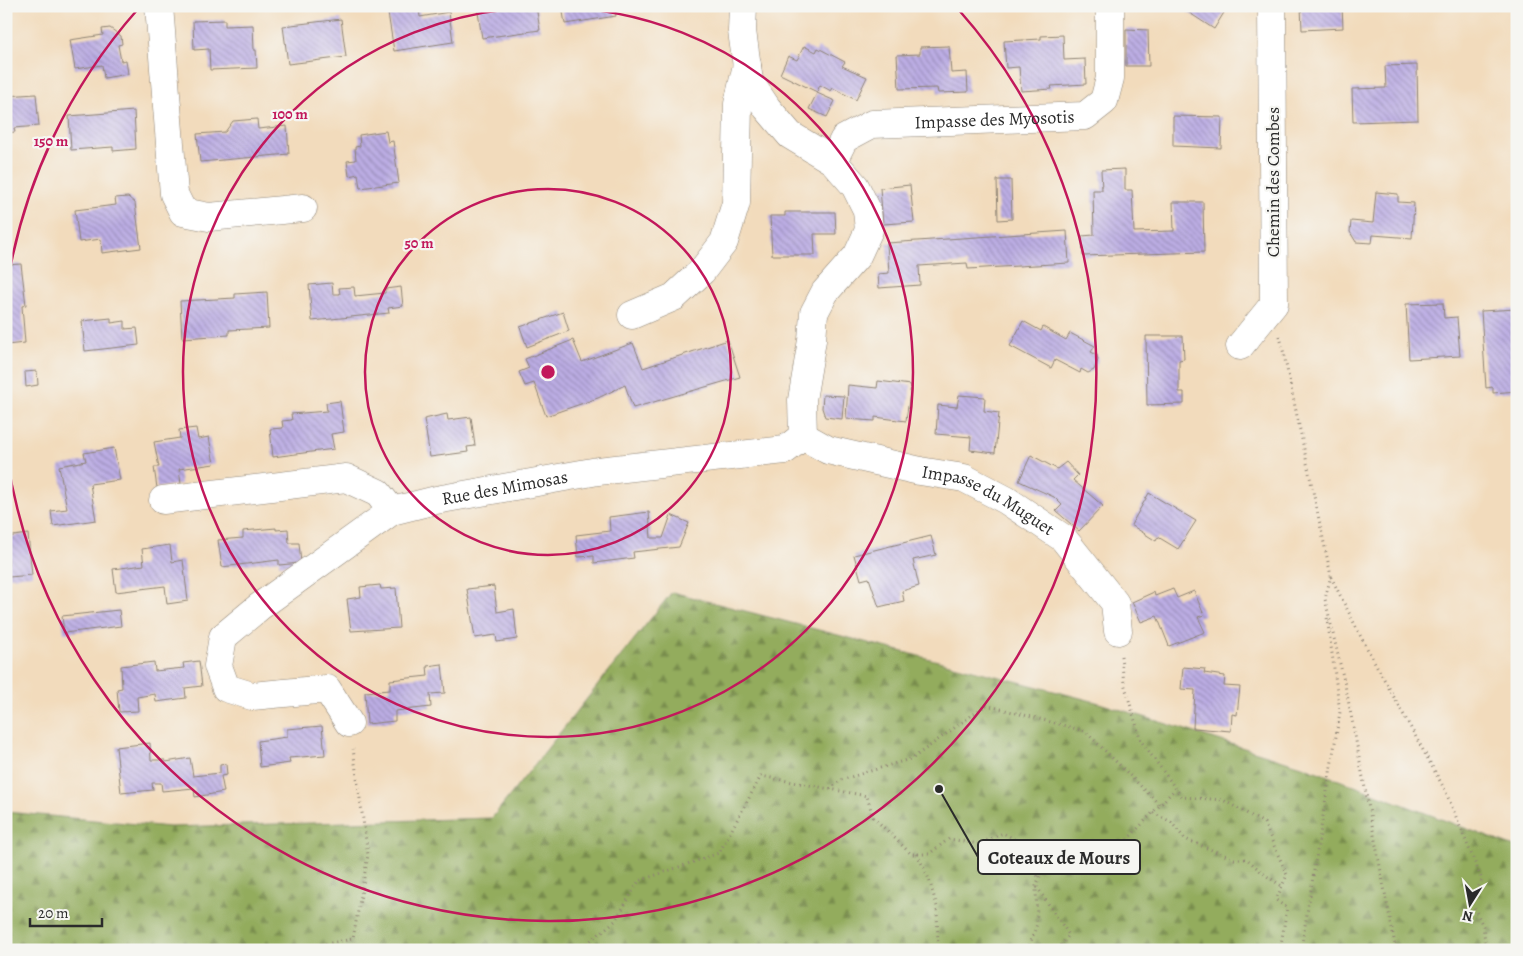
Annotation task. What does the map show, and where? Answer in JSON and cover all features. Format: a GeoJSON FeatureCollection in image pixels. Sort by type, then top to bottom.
{"type":"FeatureCollection","features":[{"type":"Feature","properties":{"kind":"street"},"geometry":{"type":"LineString","coordinates":[[159,6],[174,194],[183,212],[209,217],[303,208]]}},
{"type":"Feature","properties":{"kind":"street"},"geometry":{"type":"LineString","coordinates":[[743,6],[742,31],[749,81],[767,108],[790,135],[833,161],[855,186],[867,210],[869,230],[857,256],[825,292],[814,313],[812,340],[802,400],[803,436]]}},
{"type":"Feature","properties":{"kind":"street","name":"Impasse des Myosotis"},"geometry":{"type":"LineString","coordinates":[[833,161],[844,140],[872,124],[1085,116],[1104,102],[1110,78],[1110,6]]}},
{"type":"Feature","properties":{"kind":"street","name":"Chemin des Combes"},"geometry":{"type":"LineString","coordinates":[[1272,6],[1274,304]]}},
{"type":"Feature","properties":{"kind":"street"},"geometry":{"type":"LineString","coordinates":[[632,315],[674,297],[702,271],[724,242],[736,203],[738,104],[747,64]]}},
{"type":"Feature","properties":{"kind":"street"},"geometry":{"type":"LineString","coordinates":[[1240,346],[1274,304]]}},
{"type":"Feature","properties":{"kind":"street","name":"Rue des Mimosas"},"geometry":{"type":"LineString","coordinates":[[349,723],[327,689],[252,696],[226,688],[218,666],[224,637],[259,607],[392,511],[436,500],[598,471],[785,450],[803,436]]}},
{"type":"Feature","properties":{"kind":"street","name":"Impasse du Muguet"},"geometry":{"type":"LineString","coordinates":[[803,436],[828,450],[920,471],[964,478],[1006,500],[1063,538],[1115,603],[1118,631]]}},
{"type":"Feature","properties":{"kind":"street"},"geometry":{"type":"LineString","coordinates":[[164,500],[346,478],[378,493],[392,511]]}},
{"type":"Feature","properties":{"kind":"path"},"geometry":{"type":"LineString","coordinates":[[1274,304],[1330,576],[1362,639],[1445,790],[1482,880],[1471,901],[1482,926],[1486,950]]}},
{"type":"Feature","properties":{"kind":"path"},"geometry":{"type":"LineString","coordinates":[[1302,950],[1340,712],[1325,599],[1330,576]]}},
{"type":"Feature","properties":{"kind":"path"},"geometry":{"type":"LineString","coordinates":[[1325,599],[1348,694],[1396,950]]}},
{"type":"Feature","properties":{"kind":"path"},"geometry":{"type":"LineString","coordinates":[[1124,683],[1141,741],[1182,797],[1223,800],[1264,823],[1287,875],[1276,900],[1286,908],[1280,950]]}},
{"type":"Feature","properties":{"kind":"path"},"geometry":{"type":"LineString","coordinates":[[830,789],[841,780],[913,758],[986,705],[1085,731],[1160,805]]}},
{"type":"Feature","properties":{"kind":"path"},"geometry":{"type":"LineString","coordinates":[[291,950],[353,939],[368,855],[349,723]]}},
{"type":"Feature","properties":{"kind":"path"},"geometry":{"type":"LineString","coordinates":[[579,950],[615,920],[639,881],[718,853],[761,776],[867,796],[873,817],[911,854],[929,854],[949,840],[979,844],[1003,833],[1023,844],[1039,879]]}},
{"type":"Feature","properties":{"kind":"path"},"geometry":{"type":"LineString","coordinates":[[1028,950],[1037,924],[1036,886],[1049,855],[1105,850],[1126,841],[1175,789]]}},
{"type":"Feature","properties":{"kind":"path"},"geometry":{"type":"LineString","coordinates":[[1153,813],[1171,822],[1184,839],[1234,858],[1247,859],[1265,875],[1282,886]]}},
{"type":"Feature","properties":{"kind":"path"},"geometry":{"type":"LineString","coordinates":[[916,854],[929,879],[937,908],[938,950]]}},
{"type":"Feature","properties":{"kind":"path"},"geometry":{"type":"LineString","coordinates":[[1036,886],[1070,935],[1058,950]]}},
{"type":"Feature","properties":{"kind":"path"},"geometry":{"type":"LineString","coordinates":[[807,950],[821,946],[848,946],[854,950]]}},
{"type":"Feature","properties":{"kind":"green space"},"geometry":{"type":"Polygon","coordinates":[[[672,592],[1096,702],[1302,766],[1517,848],[1517,950],[6,950],[6,812],[170,827],[492,818],[672,592]]]}},
{"type":"Feature","properties":{"kind":"building"},"geometry":{"type":"Polygon","coordinates":[[[477,6],[536,6],[540,30],[482,38],[477,6]]]}},
{"type":"Feature","properties":{"kind":"building"},"geometry":{"type":"Polygon","coordinates":[[[562,6],[631,7],[615,10],[616,16],[565,24],[562,6]]]}},
{"type":"Feature","properties":{"kind":"building"},"geometry":{"type":"Polygon","coordinates":[[[1192,6],[1228,6],[1214,29],[1188,12],[1192,6]]]}},
{"type":"Feature","properties":{"kind":"building"},"geometry":{"type":"Polygon","coordinates":[[[1301,6],[1342,6],[1343,28],[1302,30],[1301,6]]]}},
{"type":"Feature","properties":{"kind":"building"},"geometry":{"type":"Polygon","coordinates":[[[419,9],[420,17],[449,12],[453,42],[394,51],[388,13],[419,9]]]}},
{"type":"Feature","properties":{"kind":"building"},"geometry":{"type":"Polygon","coordinates":[[[341,19],[346,57],[288,64],[283,26],[341,19]]]}},
{"type":"Feature","properties":{"kind":"building"},"geometry":{"type":"Polygon","coordinates":[[[225,20],[225,26],[253,25],[257,68],[210,70],[209,49],[194,50],[193,21],[225,20]]]}},
{"type":"Feature","properties":{"kind":"building"},"geometry":{"type":"Polygon","coordinates":[[[110,28],[121,36],[122,44],[118,45],[121,61],[126,60],[128,74],[104,78],[102,65],[75,69],[70,40],[103,35],[102,29],[110,28]]]}},
{"type":"Feature","properties":{"kind":"building"},"geometry":{"type":"Polygon","coordinates":[[[1126,29],[1148,30],[1149,66],[1126,66],[1126,29]]]}},
{"type":"Feature","properties":{"kind":"building"},"geometry":{"type":"Polygon","coordinates":[[[1063,35],[1064,60],[1085,59],[1086,84],[1051,86],[1052,89],[1021,91],[1019,67],[1006,68],[1004,41],[1041,39],[1041,36],[1063,35]]]}},
{"type":"Feature","properties":{"kind":"building"},"geometry":{"type":"Polygon","coordinates":[[[804,46],[816,52],[818,48],[845,62],[842,66],[867,77],[856,100],[833,88],[831,91],[820,85],[817,92],[780,74],[788,56],[797,60],[804,46]]]}},
{"type":"Feature","properties":{"kind":"building"},"geometry":{"type":"Polygon","coordinates":[[[949,46],[951,73],[967,72],[968,92],[938,93],[937,88],[899,89],[897,55],[920,54],[920,47],[949,46]]]}},
{"type":"Feature","properties":{"kind":"building"},"geometry":{"type":"Polygon","coordinates":[[[1417,65],[1418,120],[1353,122],[1352,89],[1386,88],[1385,66],[1417,65]]]}},
{"type":"Feature","properties":{"kind":"building"},"geometry":{"type":"Polygon","coordinates":[[[817,93],[835,101],[827,117],[809,109],[817,93]]]}},
{"type":"Feature","properties":{"kind":"building"},"geometry":{"type":"Polygon","coordinates":[[[36,94],[39,126],[14,128],[15,132],[6,133],[6,96],[36,94]]]}},
{"type":"Feature","properties":{"kind":"building"},"geometry":{"type":"Polygon","coordinates":[[[134,111],[136,149],[113,151],[113,147],[71,150],[69,116],[134,111]]]}},
{"type":"Feature","properties":{"kind":"building"},"geometry":{"type":"Polygon","coordinates":[[[1173,116],[1222,117],[1221,148],[1173,146],[1173,116]]]}},
{"type":"Feature","properties":{"kind":"building"},"geometry":{"type":"Polygon","coordinates":[[[257,119],[258,129],[287,126],[289,154],[200,162],[197,134],[225,132],[233,121],[257,119]]]}},
{"type":"Feature","properties":{"kind":"building"},"geometry":{"type":"Polygon","coordinates":[[[386,131],[388,142],[393,141],[399,183],[360,188],[358,174],[349,176],[347,161],[356,160],[355,147],[360,146],[359,135],[386,131]]]}},
{"type":"Feature","properties":{"kind":"building"},"geometry":{"type":"Polygon","coordinates":[[[1125,169],[1125,190],[1132,190],[1134,232],[1174,231],[1173,202],[1203,202],[1204,252],[1083,256],[1082,236],[1094,235],[1093,190],[1102,190],[1101,170],[1125,169]]]}},
{"type":"Feature","properties":{"kind":"building"},"geometry":{"type":"Polygon","coordinates":[[[997,180],[1011,180],[1012,219],[998,220],[997,180]]]}},
{"type":"Feature","properties":{"kind":"building"},"geometry":{"type":"Polygon","coordinates":[[[910,185],[914,222],[883,224],[880,188],[910,185]]]}},
{"type":"Feature","properties":{"kind":"building"},"geometry":{"type":"Polygon","coordinates":[[[1376,192],[1398,194],[1398,202],[1414,203],[1412,238],[1373,235],[1372,243],[1356,242],[1350,232],[1351,221],[1373,223],[1376,192]]]}},
{"type":"Feature","properties":{"kind":"building"},"geometry":{"type":"Polygon","coordinates":[[[128,197],[135,203],[141,248],[102,253],[101,239],[79,242],[75,210],[116,205],[115,198],[128,197]]]}},
{"type":"Feature","properties":{"kind":"building"},"geometry":{"type":"Polygon","coordinates":[[[785,212],[835,212],[836,234],[814,234],[815,255],[772,255],[770,216],[785,216],[785,212]]]}},
{"type":"Feature","properties":{"kind":"building"},"geometry":{"type":"Polygon","coordinates":[[[1067,231],[1069,263],[968,269],[967,263],[919,266],[920,285],[879,288],[878,274],[889,273],[887,243],[1067,231]]]}},
{"type":"Feature","properties":{"kind":"building"},"geometry":{"type":"Polygon","coordinates":[[[21,264],[26,305],[22,306],[25,343],[6,345],[6,265],[21,264]]]}},
{"type":"Feature","properties":{"kind":"building"},"geometry":{"type":"Polygon","coordinates":[[[332,283],[333,294],[340,294],[339,288],[354,287],[355,296],[385,293],[385,289],[401,287],[403,306],[388,308],[389,313],[312,321],[309,285],[332,283]]]}},
{"type":"Feature","properties":{"kind":"building"},"geometry":{"type":"Polygon","coordinates":[[[267,292],[269,328],[229,330],[229,335],[182,338],[180,301],[235,298],[235,294],[267,292]]]}},
{"type":"Feature","properties":{"kind":"building"},"geometry":{"type":"Polygon","coordinates":[[[1443,303],[1444,318],[1457,317],[1460,356],[1409,359],[1406,304],[1443,303]]]}},
{"type":"Feature","properties":{"kind":"building"},"geometry":{"type":"Polygon","coordinates":[[[1517,309],[1517,352],[1514,352],[1517,391],[1493,393],[1493,387],[1486,388],[1481,311],[1517,309]]]}},
{"type":"Feature","properties":{"kind":"building"},"geometry":{"type":"Polygon","coordinates":[[[563,312],[569,331],[527,347],[520,327],[563,312]]]}},
{"type":"Feature","properties":{"kind":"building"},"geometry":{"type":"Polygon","coordinates":[[[111,318],[111,323],[125,321],[125,329],[137,328],[139,345],[85,351],[82,321],[111,318]]]}},
{"type":"Feature","properties":{"kind":"building"},"geometry":{"type":"Polygon","coordinates":[[[1023,321],[1041,331],[1043,327],[1066,340],[1070,333],[1095,346],[1091,352],[1097,355],[1098,360],[1094,370],[1088,373],[1081,369],[1080,373],[1055,360],[1051,368],[1010,346],[1023,321]]]}},
{"type":"Feature","properties":{"kind":"building"},"geometry":{"type":"Polygon","coordinates":[[[1146,336],[1183,336],[1184,359],[1179,360],[1179,392],[1184,392],[1184,404],[1147,405],[1146,336]]]}},
{"type":"Feature","properties":{"kind":"building"},"geometry":{"type":"Polygon","coordinates":[[[573,340],[582,362],[633,343],[643,368],[728,340],[740,377],[633,408],[625,385],[598,398],[546,416],[534,383],[525,386],[519,372],[529,368],[525,359],[573,340]]]}},
{"type":"Feature","properties":{"kind":"building"},"geometry":{"type":"Polygon","coordinates":[[[37,371],[38,385],[26,387],[25,372],[37,371]]]}},
{"type":"Feature","properties":{"kind":"building"},"geometry":{"type":"Polygon","coordinates":[[[878,381],[911,385],[906,421],[875,417],[875,421],[846,419],[848,385],[877,388],[878,381]]]}},
{"type":"Feature","properties":{"kind":"building"},"geometry":{"type":"Polygon","coordinates":[[[823,395],[844,396],[842,419],[825,417],[822,408],[823,395]]]}},
{"type":"Feature","properties":{"kind":"building"},"geometry":{"type":"Polygon","coordinates":[[[959,395],[985,397],[984,411],[999,413],[995,453],[970,450],[971,437],[936,434],[938,405],[957,407],[959,395]]]}},
{"type":"Feature","properties":{"kind":"building"},"geometry":{"type":"Polygon","coordinates":[[[340,401],[344,432],[331,434],[334,449],[273,457],[270,429],[283,428],[282,421],[292,420],[291,414],[327,411],[326,403],[340,401]]]}},
{"type":"Feature","properties":{"kind":"building"},"geometry":{"type":"Polygon","coordinates":[[[447,414],[448,420],[471,417],[475,446],[467,447],[468,452],[430,457],[424,419],[447,414]]]}},
{"type":"Feature","properties":{"kind":"building"},"geometry":{"type":"Polygon","coordinates":[[[196,428],[198,439],[209,437],[214,464],[179,469],[181,484],[157,488],[154,467],[159,467],[154,442],[180,438],[179,430],[196,428]]]}},
{"type":"Feature","properties":{"kind":"building"},"geometry":{"type":"Polygon","coordinates":[[[114,448],[120,480],[90,484],[96,520],[53,526],[51,511],[67,509],[59,466],[86,461],[84,453],[114,448]]]}},
{"type":"Feature","properties":{"kind":"building"},"geometry":{"type":"Polygon","coordinates":[[[1031,455],[1057,469],[1066,462],[1078,475],[1073,480],[1103,506],[1079,531],[1056,511],[1062,505],[1054,497],[1019,481],[1031,455]]]}},
{"type":"Feature","properties":{"kind":"building"},"geometry":{"type":"Polygon","coordinates":[[[1149,493],[1196,521],[1178,549],[1158,537],[1156,541],[1131,525],[1149,493]]]}},
{"type":"Feature","properties":{"kind":"building"},"geometry":{"type":"Polygon","coordinates":[[[649,512],[651,538],[663,538],[671,515],[689,523],[679,547],[633,552],[634,558],[594,563],[594,556],[578,557],[576,535],[610,531],[609,517],[649,512]]]}},
{"type":"Feature","properties":{"kind":"building"},"geometry":{"type":"Polygon","coordinates":[[[276,528],[276,530],[288,529],[289,543],[299,543],[301,563],[279,565],[279,560],[222,567],[218,540],[243,538],[243,531],[276,528]]]}},
{"type":"Feature","properties":{"kind":"building"},"geometry":{"type":"Polygon","coordinates":[[[28,534],[32,575],[9,577],[6,537],[28,534]]]}},
{"type":"Feature","properties":{"kind":"building"},"geometry":{"type":"Polygon","coordinates":[[[931,536],[936,555],[913,560],[919,586],[902,591],[904,601],[879,607],[869,578],[861,580],[854,555],[931,536]]]}},
{"type":"Feature","properties":{"kind":"building"},"geometry":{"type":"Polygon","coordinates":[[[170,545],[172,562],[183,560],[188,601],[167,604],[165,586],[116,592],[113,569],[144,565],[142,549],[170,545]]]}},
{"type":"Feature","properties":{"kind":"building"},"geometry":{"type":"Polygon","coordinates":[[[380,585],[381,589],[396,588],[399,628],[351,631],[347,599],[361,597],[360,587],[380,585]]]}},
{"type":"Feature","properties":{"kind":"building"},"geometry":{"type":"Polygon","coordinates":[[[494,586],[497,612],[514,609],[517,639],[497,642],[496,635],[475,638],[467,589],[494,586]]]}},
{"type":"Feature","properties":{"kind":"building"},"geometry":{"type":"Polygon","coordinates":[[[1173,589],[1177,598],[1194,591],[1204,615],[1198,617],[1205,632],[1169,646],[1157,616],[1141,622],[1132,602],[1154,592],[1155,596],[1173,589]]]}},
{"type":"Feature","properties":{"kind":"building"},"geometry":{"type":"Polygon","coordinates":[[[119,610],[121,626],[64,633],[62,616],[119,610]]]}},
{"type":"Feature","properties":{"kind":"building"},"geometry":{"type":"Polygon","coordinates":[[[199,661],[202,686],[185,688],[186,698],[156,702],[155,694],[137,697],[138,711],[119,712],[117,689],[122,688],[121,666],[154,662],[155,671],[184,668],[183,663],[199,661]]]}},
{"type":"Feature","properties":{"kind":"building"},"geometry":{"type":"Polygon","coordinates":[[[442,664],[445,693],[430,694],[431,707],[395,711],[395,721],[367,724],[365,692],[390,690],[390,680],[428,676],[427,666],[442,664]]]}},
{"type":"Feature","properties":{"kind":"building"},"geometry":{"type":"Polygon","coordinates":[[[1183,667],[1205,669],[1204,673],[1225,676],[1224,686],[1240,687],[1237,715],[1232,714],[1231,731],[1193,728],[1195,690],[1181,689],[1183,667]]]}},
{"type":"Feature","properties":{"kind":"building"},"geometry":{"type":"Polygon","coordinates":[[[322,726],[325,755],[289,758],[290,763],[260,767],[258,741],[287,737],[287,729],[322,726]]]}},
{"type":"Feature","properties":{"kind":"building"},"geometry":{"type":"Polygon","coordinates":[[[150,743],[151,760],[165,760],[166,762],[190,758],[193,776],[220,773],[220,765],[226,764],[227,775],[221,776],[224,792],[195,797],[194,788],[162,791],[161,783],[152,783],[153,790],[121,793],[116,747],[150,743]]]}},
{"type":"Feature","properties":{"kind":"place","name":"Coteaux de Mours"},"geometry":{"type":"Point","coordinates":[939,789]}}]}
